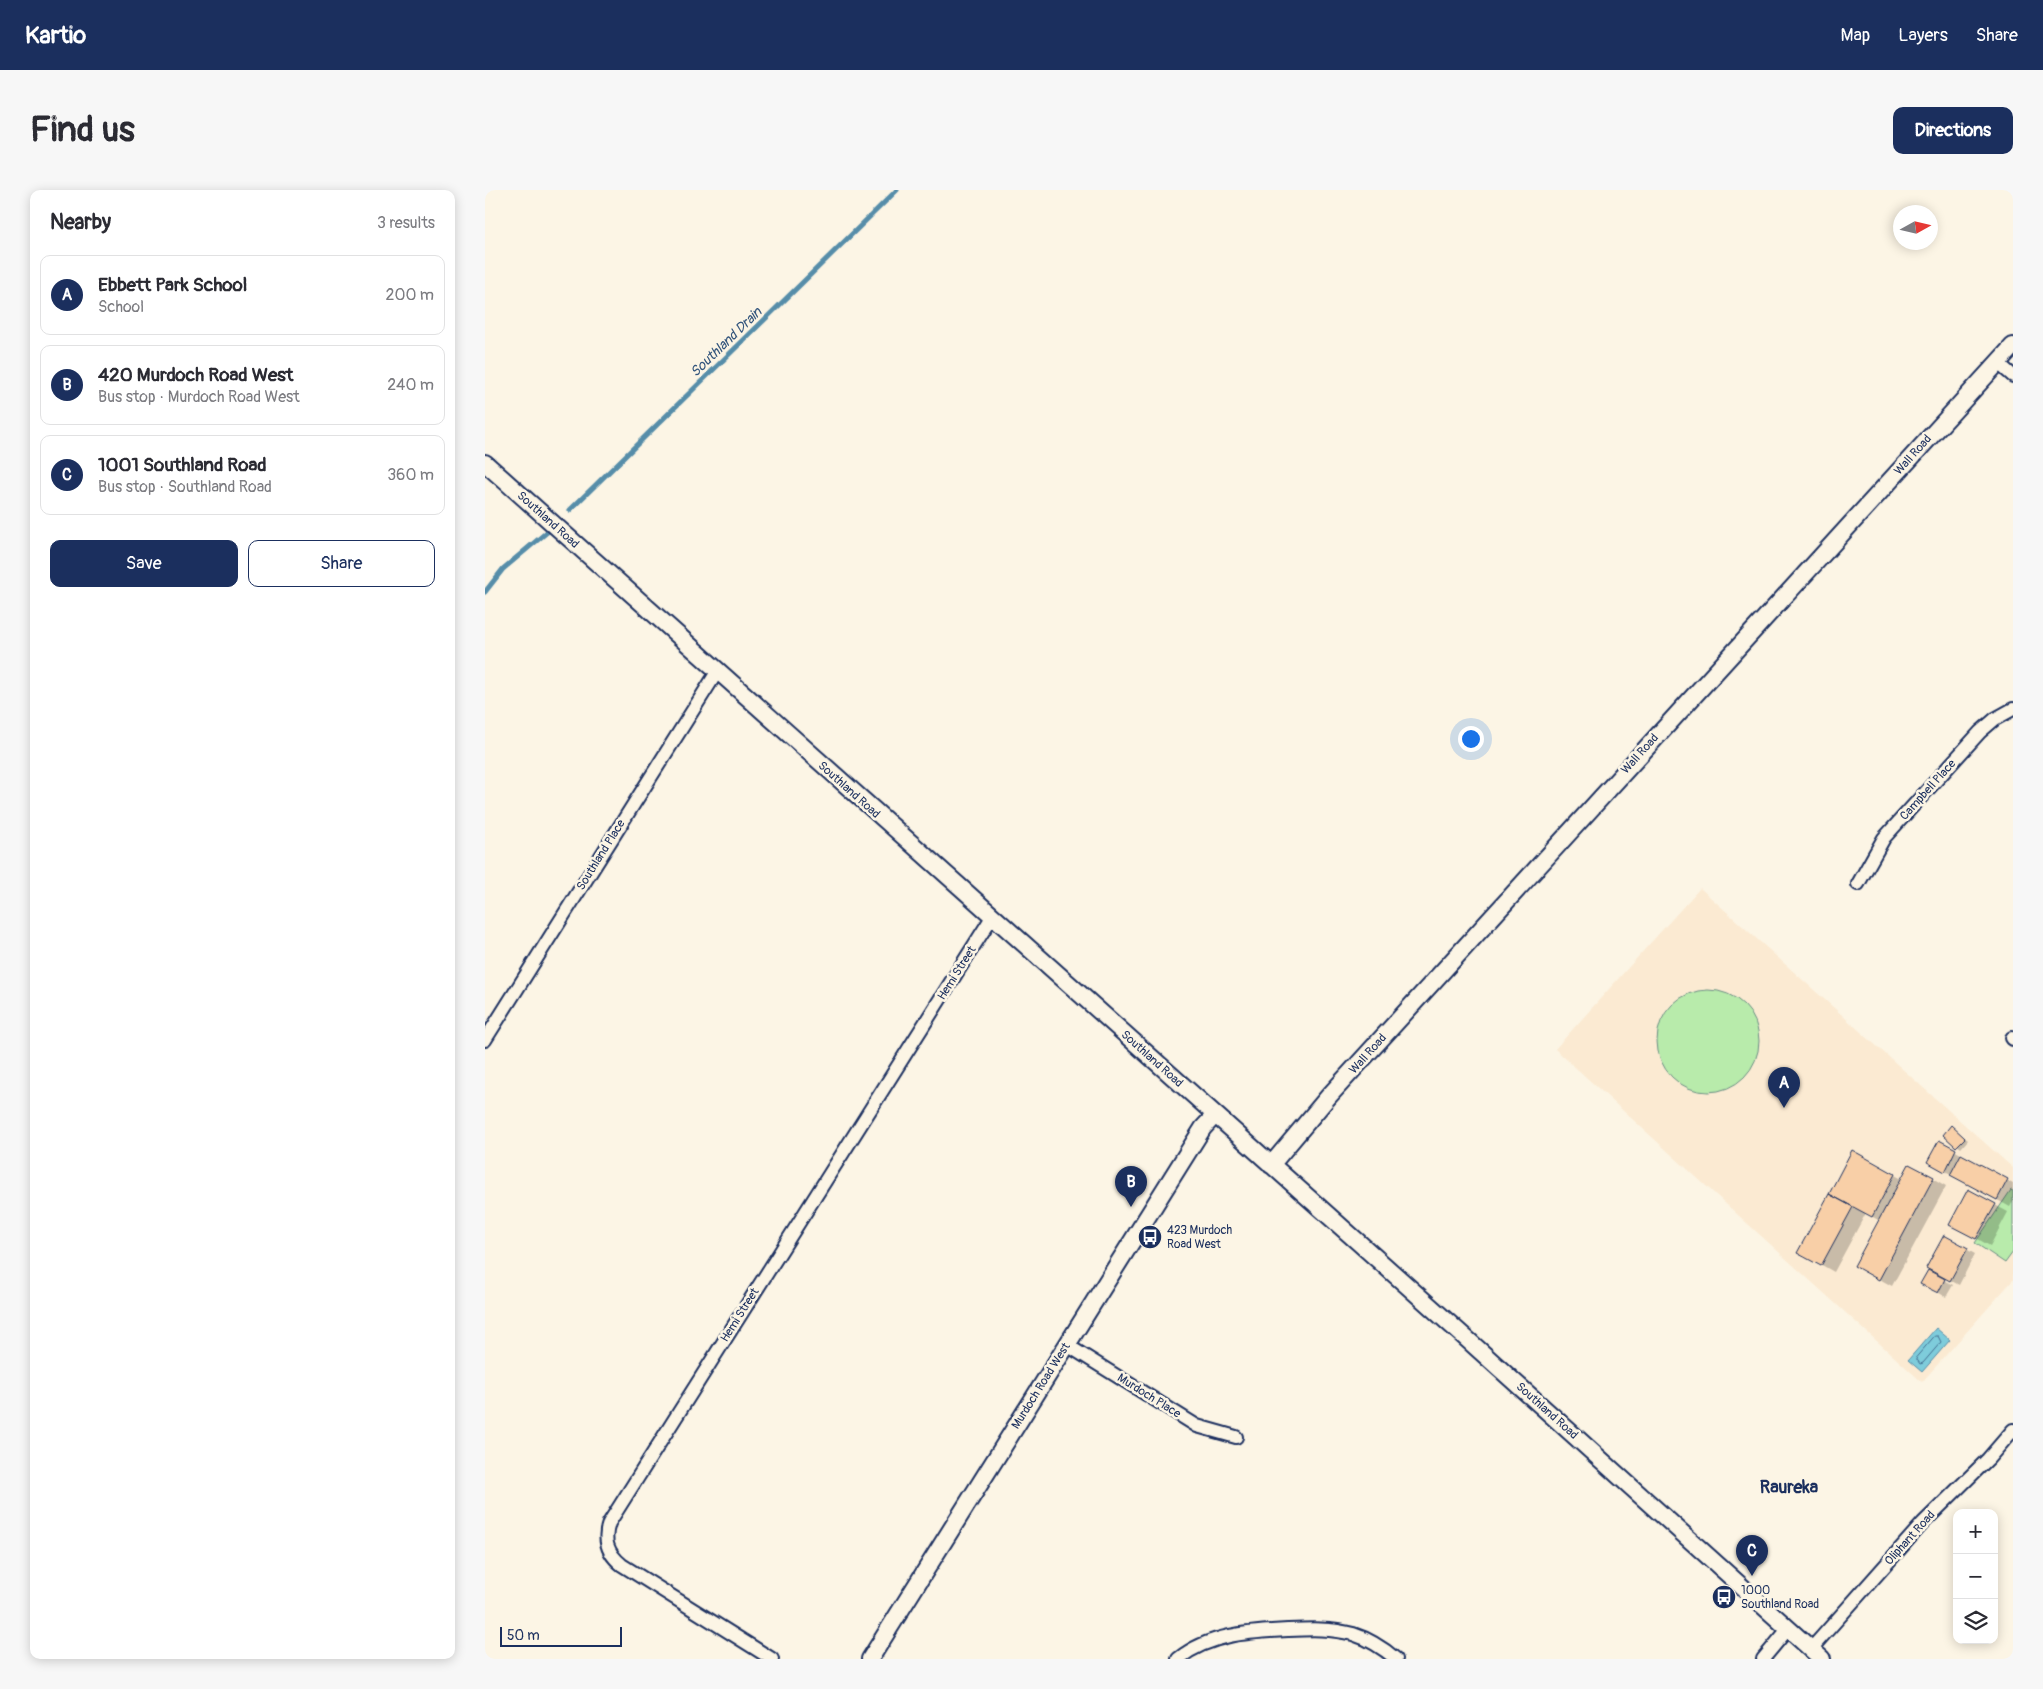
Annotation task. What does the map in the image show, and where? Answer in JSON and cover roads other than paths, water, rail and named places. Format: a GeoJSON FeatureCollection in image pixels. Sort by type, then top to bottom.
{"type":"FeatureCollection","features":[{"type":"Feature","properties":{"kind":"street","name":"Wall Road"},"geometry":{"type":"LineString","coordinates":[[1271,1166],[1343,1081],[2013,346]]}},
{"type":"Feature","properties":{"kind":"street"},"geometry":{"type":"LineString","coordinates":[[1997,362],[2013,376]]}},
{"type":"Feature","properties":{"kind":"street","name":"Southland Road"},"geometry":{"type":"LineString","coordinates":[[485,464],[1816,1654]]}},
{"type":"Feature","properties":{"kind":"street","name":"Southland Place"},"geometry":{"type":"LineString","coordinates":[[485,1040],[717,672]]}},
{"type":"Feature","properties":{"kind":"street","name":"Campbell Place"},"geometry":{"type":"LineString","coordinates":[[1858,884],[1884,838],[1981,732],[1995,719],[2013,709]]}},
{"type":"Feature","properties":{"kind":"street","name":"Hemi Street"},"geometry":{"type":"LineString","coordinates":[[772,1659],[621,1564],[609,1552],[605,1534],[619,1506],[992,917]]}},
{"type":"Feature","properties":{"kind":"street","name":"Murdoch Road West"},"geometry":{"type":"LineString","coordinates":[[869,1659],[1203,1128],[1215,1115]]}},
{"type":"Feature","properties":{"kind":"street","name":"Murdoch Place"},"geometry":{"type":"LineString","coordinates":[[1067,1345],[1197,1426],[1236,1437]]}},
{"type":"Feature","properties":{"kind":"street","name":"Oliphant Road"},"geometry":{"type":"LineString","coordinates":[[1816,1654],[1923,1523],[1988,1459],[2013,1430]]}},
{"type":"Feature","properties":{"kind":"street"},"geometry":{"type":"LineString","coordinates":[[1178,1659],[1206,1642],[1231,1635],[1315,1629],[1337,1630],[1354,1635],[1375,1644],[1396,1659]]}},
{"type":"Feature","properties":{"kind":"street"},"geometry":{"type":"LineString","coordinates":[[1763,1659],[1789,1629]]}},
{"type":"Feature","properties":{"kind":"water"},"geometry":{"type":"Polygon","coordinates":[[[1936,1328],[1950,1340],[1922,1372],[1908,1360],[1936,1328]]]}},
{"type":"Feature","properties":{"kind":"waterway","name":"Southland Drain"},"geometry":{"type":"LineString","coordinates":[[570,510],[897,190]]}},
{"type":"Feature","properties":{"kind":"waterway","name":"Southland Drain"},"geometry":{"type":"LineString","coordinates":[[485,592],[503,569],[553,527]]}},
{"type":"Feature","properties":{"kind":"place","name":"Ebbett Park School"},"geometry":{"type":"Point","coordinates":[1784,1108]}},
{"type":"Feature","properties":{"kind":"place","name":"420 Murdoch Road West"},"geometry":{"type":"Point","coordinates":[1131,1207]}},
{"type":"Feature","properties":{"kind":"place","name":"423 Murdoch Road West"},"geometry":{"type":"Point","coordinates":[1150,1237]}},
{"type":"Feature","properties":{"kind":"place","name":"1001 Southland Road"},"geometry":{"type":"Point","coordinates":[1752,1576]}},
{"type":"Feature","properties":{"kind":"place","name":"1000 Southland Road"},"geometry":{"type":"Point","coordinates":[1724,1597]}},
{"type":"Feature","properties":{"kind":"district","name":"Raureka"},"geometry":{"type":"Point","coordinates":[1789,1487]}}]}
